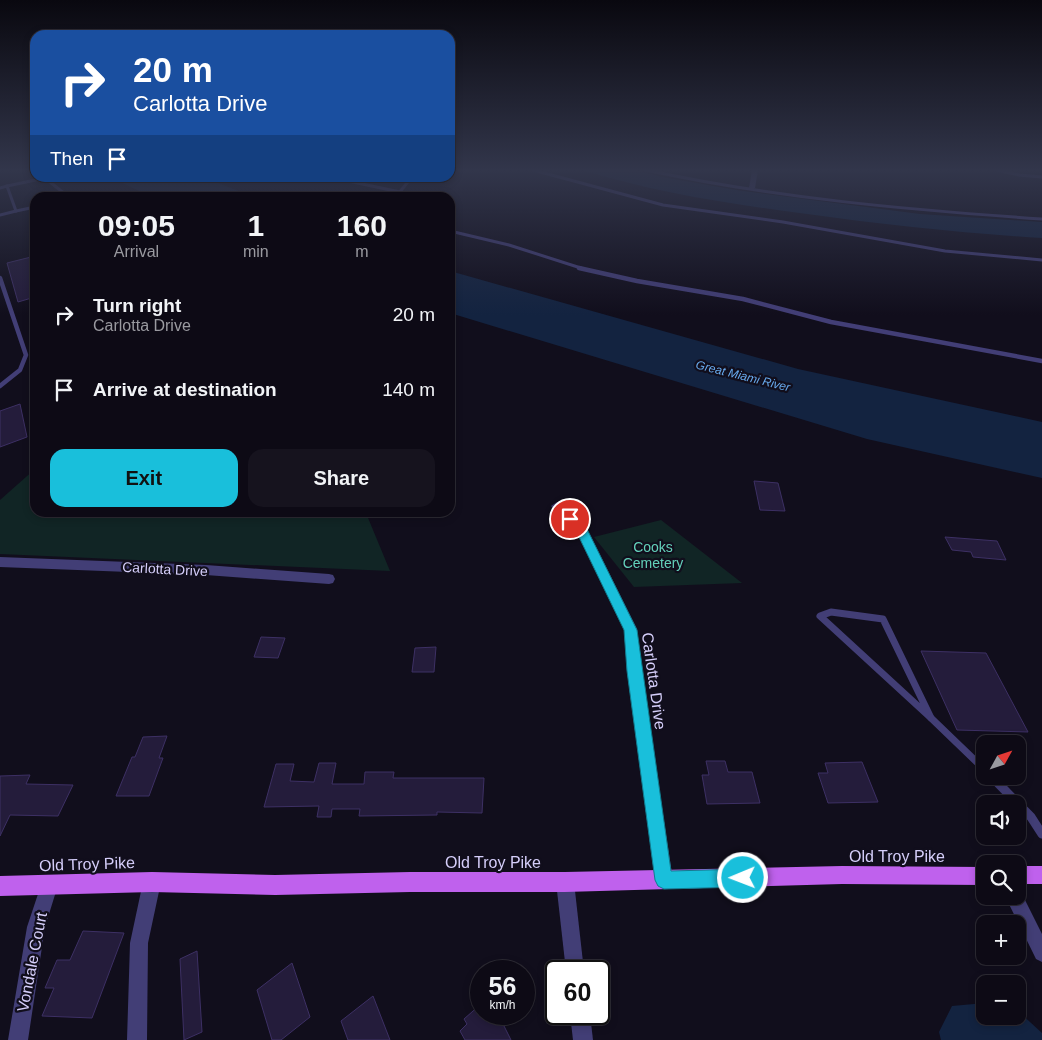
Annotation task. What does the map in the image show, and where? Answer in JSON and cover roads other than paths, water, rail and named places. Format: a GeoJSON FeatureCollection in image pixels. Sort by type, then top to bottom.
{"type":"FeatureCollection","features":[{"type":"Feature","properties":{"kind":"main road","name":"Old Troy Pike"},"geometry":{"type":"LineString","coordinates":[[0,886],[152,882],[275,886],[410,882],[565,882],[842,875],[976,876]]}},
{"type":"Feature","properties":{"kind":"main road"},"geometry":{"type":"LineString","coordinates":[[1026,875],[1042,875]]}},
{"type":"Feature","properties":{"kind":"street","name":"Carlotta Drive"},"geometry":{"type":"LineString","coordinates":[[557,506],[583,532],[630,630],[634,671],[664,880]]}},
{"type":"Feature","properties":{"kind":"street","name":"Carlotta Drive"},"geometry":{"type":"LineString","coordinates":[[0,562],[206,570],[329,579]]}},
{"type":"Feature","properties":{"kind":"street"},"geometry":{"type":"LineString","coordinates":[[137,1040],[139,943],[152,882]]}},
{"type":"Feature","properties":{"kind":"street"},"geometry":{"type":"LineString","coordinates":[[565,882],[574,960]]}},
{"type":"Feature","properties":{"kind":"street","name":"Vondale Court"},"geometry":{"type":"LineString","coordinates":[[18,1040],[36,927],[49,885]]}},
{"type":"Feature","properties":{"kind":"street"},"geometry":{"type":"LineString","coordinates":[[1018,905],[1042,953]]}},
{"type":"Feature","properties":{"kind":"street"},"geometry":{"type":"LineString","coordinates":[[581,1025],[583,1040]]}},
{"type":"Feature","properties":{"kind":"lane"},"geometry":{"type":"LineString","coordinates":[[757,219],[945,251],[1042,260]]}},
{"type":"Feature","properties":{"kind":"lane"},"geometry":{"type":"LineString","coordinates":[[455,232],[509,245],[567,265],[637,281],[743,299],[831,322],[1042,361]]}},
{"type":"Feature","properties":{"kind":"lane"},"geometry":{"type":"LineString","coordinates":[[0,278],[26,355],[23,367],[15,376],[0,386]]}},
{"type":"Feature","properties":{"kind":"lane"},"geometry":{"type":"LineString","coordinates":[[932,718],[883,619],[831,612],[820,616],[932,718],[976,761]]}},
{"type":"Feature","properties":{"kind":"lane"},"geometry":{"type":"LineString","coordinates":[[1000,785],[1031,817],[1042,834]]}},
{"type":"Feature","properties":{"kind":"water"},"geometry":{"type":"Polygon","coordinates":[[[840,219],[989,219],[1042,222],[1042,238],[983,234],[840,219]]]}},
{"type":"Feature","properties":{"kind":"water","name":"Great Miami River"},"geometry":{"type":"Polygon","coordinates":[[[455,272],[798,369],[1042,422],[1042,478],[867,439],[455,315],[455,272]]]}},
{"type":"Feature","properties":{"kind":"water"},"geometry":{"type":"Polygon","coordinates":[[[976,1004],[976,1025],[1026,1025],[1026,1018],[1042,1033],[1042,1040],[941,1040],[939,1032],[952,1006],[976,1004]]]}},
{"type":"Feature","properties":{"kind":"park label","name":"Cooks Cemetery"},"geometry":{"type":"Point","coordinates":[653,556]}}]}
